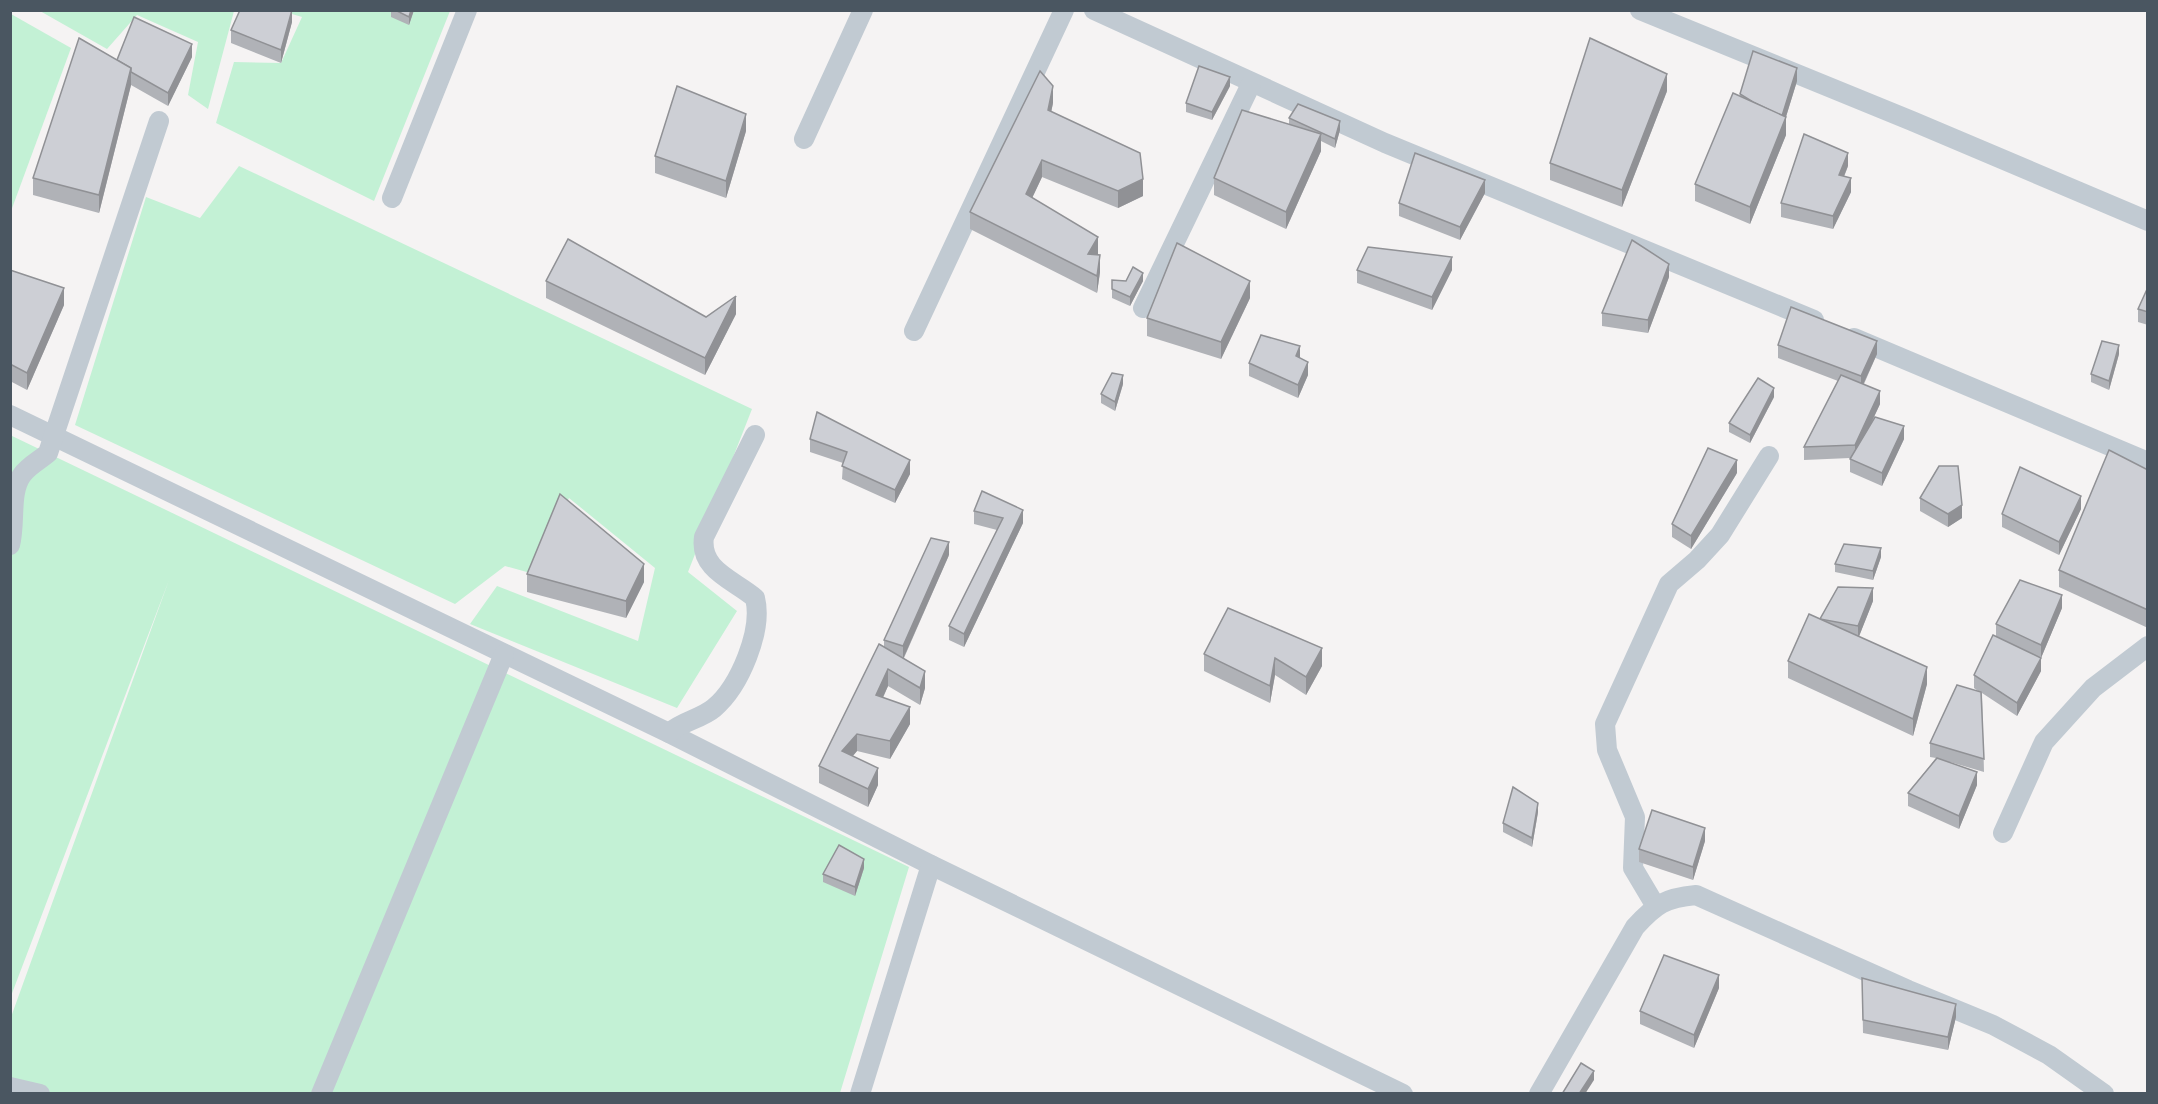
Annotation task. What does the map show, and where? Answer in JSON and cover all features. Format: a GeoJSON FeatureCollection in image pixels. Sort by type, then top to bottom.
{"type":"FeatureCollection","features":[{"type":"Feature","properties":{"kind":"street"},"geometry":{"type":"LineString","coordinates":[[392,198],[467,10]]}},
{"type":"Feature","properties":{"kind":"street"},"geometry":{"type":"LineString","coordinates":[[804,139],[863,10]]}},
{"type":"Feature","properties":{"kind":"street"},"geometry":{"type":"LineString","coordinates":[[914,331],[1064,10]]}},
{"type":"Feature","properties":{"kind":"street"},"geometry":{"type":"LineString","coordinates":[[1094,10],[1251,84],[1385,143],[2148,462]]}},
{"type":"Feature","properties":{"kind":"street"},"geometry":{"type":"LineString","coordinates":[[1640,10],[1901,116],[2148,221]]}},
{"type":"Feature","properties":{"kind":"street"},"geometry":{"type":"LineString","coordinates":[[1143,308],[1251,84]]}},
{"type":"Feature","properties":{"kind":"street"},"geometry":{"type":"LineString","coordinates":[[10,544],[14,526],[16,486],[24,473],[48,453],[159,121]]}},
{"type":"Feature","properties":{"kind":"street"},"geometry":{"type":"LineString","coordinates":[[10,415],[669,733],[931,865],[1401,1093]]}},
{"type":"Feature","properties":{"kind":"street"},"geometry":{"type":"LineString","coordinates":[[669,733],[678,725],[712,710],[728,693],[745,661],[756,630],[758,610],[755,598],[716,572],[703,547],[704,537],[755,435]]}},
{"type":"Feature","properties":{"kind":"street"},"geometry":{"type":"LineString","coordinates":[[1655,905],[1633,868],[1635,817],[1607,750],[1605,724],[1670,584],[1698,560],[1720,535],[1769,456]]}},
{"type":"Feature","properties":{"kind":"street"},"geometry":{"type":"LineString","coordinates":[[2003,833],[2044,742],[2093,688],[2148,646]]}},
{"type":"Feature","properties":{"kind":"street"},"geometry":{"type":"LineString","coordinates":[[321,1094],[504,654]]}},
{"type":"Feature","properties":{"kind":"street"},"geometry":{"type":"LineString","coordinates":[[860,1094],[931,865]]}},
{"type":"Feature","properties":{"kind":"street"},"geometry":{"type":"LineString","coordinates":[[1539,1094],[1635,927],[1655,905],[1675,897],[1696,895],[1908,990],[1993,1025],[2049,1054],[2104,1094]]}},
{"type":"Feature","properties":{"kind":"street"},"geometry":{"type":"LineString","coordinates":[[10,1087],[40,1094]]}},
{"type":"Feature","properties":{"kind":"green space"},"geometry":{"type":"Polygon","coordinates":[[[40,11],[234,11],[208,109],[188,95],[198,42],[137,15],[107,49],[40,11]]]}},
{"type":"Feature","properties":{"kind":"green space"},"geometry":{"type":"Polygon","coordinates":[[[282,11],[450,11],[374,201],[216,123],[234,62],[281,63],[302,17],[282,11]]]}},
{"type":"Feature","properties":{"kind":"green space"},"geometry":{"type":"Polygon","coordinates":[[[11,14],[71,48],[11,211],[11,14]]]}},
{"type":"Feature","properties":{"kind":"green space"},"geometry":{"type":"Polygon","coordinates":[[[239,166],[752,409],[688,572],[737,611],[677,708],[470,624],[497,586],[638,641],[655,568],[569,498],[534,574],[505,566],[455,604],[75,425],[146,197],[200,218],[239,166]]]}},
{"type":"Feature","properties":{"kind":"green space"},"geometry":{"type":"Polygon","coordinates":[[[10,435],[909,867],[840,1093],[11,1093],[11,1017],[169,580],[11,996],[10,435]]]}},
{"type":"Feature","properties":{"kind":"building"},"geometry":{"type":"Polygon","coordinates":[[[240,10],[292,10],[281,50],[231,30],[240,10]]]}},
{"type":"Feature","properties":{"kind":"building"},"geometry":{"type":"Polygon","coordinates":[[[395,10],[411,10],[409,17],[395,10]]]}},
{"type":"Feature","properties":{"kind":"building"},"geometry":{"type":"Polygon","coordinates":[[[134,17],[192,44],[168,93],[131,72],[131,68],[117,60],[134,17]]]}},
{"type":"Feature","properties":{"kind":"building"},"geometry":{"type":"Polygon","coordinates":[[[79,38],[131,68],[99,195],[33,178],[79,38]]]}},
{"type":"Feature","properties":{"kind":"building"},"geometry":{"type":"Polygon","coordinates":[[[1590,38],[1667,74],[1622,190],[1550,163],[1590,38]]]}},
{"type":"Feature","properties":{"kind":"building"},"geometry":{"type":"Polygon","coordinates":[[[1753,51],[1797,68],[1782,116],[1740,94],[1753,51]]]}},
{"type":"Feature","properties":{"kind":"building"},"geometry":{"type":"Polygon","coordinates":[[[1199,66],[1230,77],[1212,112],[1186,103],[1199,66]]]}},
{"type":"Feature","properties":{"kind":"building"},"geometry":{"type":"Polygon","coordinates":[[[1040,71],[1053,86],[1048,110],[1140,153],[1143,179],[1118,191],[1042,160],[1026,194],[1098,237],[1088,254],[1100,255],[1097,276],[970,212],[1040,71]]]}},
{"type":"Feature","properties":{"kind":"building"},"geometry":{"type":"Polygon","coordinates":[[[677,86],[746,114],[726,181],[655,156],[677,86]]]}},
{"type":"Feature","properties":{"kind":"building"},"geometry":{"type":"Polygon","coordinates":[[[1733,93],[1786,117],[1750,207],[1695,184],[1733,93]]]}},
{"type":"Feature","properties":{"kind":"building"},"geometry":{"type":"Polygon","coordinates":[[[1298,104],[1340,121],[1335,139],[1289,118],[1298,104]]]}},
{"type":"Feature","properties":{"kind":"building"},"geometry":{"type":"Polygon","coordinates":[[[1242,110],[1321,134],[1286,212],[1214,178],[1242,110]]]}},
{"type":"Feature","properties":{"kind":"building"},"geometry":{"type":"Polygon","coordinates":[[[1804,134],[1848,153],[1839,175],[1851,178],[1833,216],[1781,203],[1804,134]]]}},
{"type":"Feature","properties":{"kind":"building"},"geometry":{"type":"Polygon","coordinates":[[[1415,153],[1485,180],[1460,227],[1399,203],[1415,153]]]}},
{"type":"Feature","properties":{"kind":"building"},"geometry":{"type":"Polygon","coordinates":[[[568,239],[706,317],[736,296],[705,358],[546,281],[568,239]]]}},
{"type":"Feature","properties":{"kind":"building"},"geometry":{"type":"Polygon","coordinates":[[[1632,240],[1669,264],[1648,320],[1602,313],[1632,240]]]}},
{"type":"Feature","properties":{"kind":"building"},"geometry":{"type":"Polygon","coordinates":[[[1177,243],[1250,281],[1221,342],[1147,318],[1177,243]]]}},
{"type":"Feature","properties":{"kind":"building"},"geometry":{"type":"Polygon","coordinates":[[[1368,247],[1452,257],[1432,297],[1357,270],[1368,247]]]}},
{"type":"Feature","properties":{"kind":"building"},"geometry":{"type":"Polygon","coordinates":[[[1133,267],[1143,273],[1130,297],[1112,289],[1112,280],[1126,281],[1133,267]]]}},
{"type":"Feature","properties":{"kind":"building"},"geometry":{"type":"Polygon","coordinates":[[[10,270],[64,288],[27,373],[10,364],[10,270]]]}},
{"type":"Feature","properties":{"kind":"building"},"geometry":{"type":"Polygon","coordinates":[[[2148,287],[2148,312],[2138,309],[2148,287]]]}},
{"type":"Feature","properties":{"kind":"building"},"geometry":{"type":"Polygon","coordinates":[[[1791,307],[1877,341],[1861,376],[1778,345],[1791,307]]]}},
{"type":"Feature","properties":{"kind":"building"},"geometry":{"type":"Polygon","coordinates":[[[1261,335],[1300,346],[1296,356],[1308,362],[1298,385],[1249,363],[1261,335]]]}},
{"type":"Feature","properties":{"kind":"building"},"geometry":{"type":"Polygon","coordinates":[[[2102,341],[2119,345],[2109,381],[2091,374],[2102,341]]]}},
{"type":"Feature","properties":{"kind":"building"},"geometry":{"type":"Polygon","coordinates":[[[1112,373],[1123,375],[1115,402],[1101,394],[1112,373]]]}},
{"type":"Feature","properties":{"kind":"building"},"geometry":{"type":"Polygon","coordinates":[[[1841,375],[1880,391],[1855,445],[1804,447],[1841,375]]]}},
{"type":"Feature","properties":{"kind":"building"},"geometry":{"type":"Polygon","coordinates":[[[1758,378],[1774,388],[1750,435],[1729,423],[1758,378]]]}},
{"type":"Feature","properties":{"kind":"building"},"geometry":{"type":"Polygon","coordinates":[[[817,412],[910,460],[895,490],[842,466],[847,452],[810,439],[817,412]]]}},
{"type":"Feature","properties":{"kind":"building"},"geometry":{"type":"Polygon","coordinates":[[[1875,417],[1904,426],[1882,473],[1850,459],[1875,417]]]}},
{"type":"Feature","properties":{"kind":"building"},"geometry":{"type":"Polygon","coordinates":[[[1708,448],[1737,460],[1691,536],[1672,524],[1708,448]]]}},
{"type":"Feature","properties":{"kind":"building"},"geometry":{"type":"Polygon","coordinates":[[[2109,450],[2148,470],[2148,610],[2059,570],[2109,450]]]}},
{"type":"Feature","properties":{"kind":"building"},"geometry":{"type":"Polygon","coordinates":[[[1939,466],[1958,466],[1962,505],[1948,514],[1920,498],[1939,466]]]}},
{"type":"Feature","properties":{"kind":"building"},"geometry":{"type":"Polygon","coordinates":[[[2020,467],[2081,496],[2059,542],[2002,514],[2020,467]]]}},
{"type":"Feature","properties":{"kind":"building"},"geometry":{"type":"Polygon","coordinates":[[[982,491],[1023,510],[964,634],[949,626],[1003,518],[974,511],[982,491]]]}},
{"type":"Feature","properties":{"kind":"building"},"geometry":{"type":"Polygon","coordinates":[[[560,494],[644,564],[626,601],[527,574],[560,494]]]}},
{"type":"Feature","properties":{"kind":"building"},"geometry":{"type":"Polygon","coordinates":[[[931,538],[949,542],[903,646],[884,640],[931,538]]]}},
{"type":"Feature","properties":{"kind":"building"},"geometry":{"type":"Polygon","coordinates":[[[1844,544],[1881,548],[1873,571],[1835,564],[1844,544]]]}},
{"type":"Feature","properties":{"kind":"building"},"geometry":{"type":"Polygon","coordinates":[[[2020,580],[2062,595],[2041,645],[1996,624],[2020,580]]]}},
{"type":"Feature","properties":{"kind":"building"},"geometry":{"type":"Polygon","coordinates":[[[1838,587],[1873,588],[1858,626],[1820,619],[1838,587]]]}},
{"type":"Feature","properties":{"kind":"building"},"geometry":{"type":"Polygon","coordinates":[[[1228,608],[1322,648],[1306,677],[1275,658],[1270,686],[1204,654],[1228,608]]]}},
{"type":"Feature","properties":{"kind":"building"},"geometry":{"type":"Polygon","coordinates":[[[1809,614],[1927,667],[1913,719],[1788,661],[1809,614]]]}},
{"type":"Feature","properties":{"kind":"building"},"geometry":{"type":"Polygon","coordinates":[[[1993,635],[2041,658],[2017,703],[1974,675],[1993,635]]]}},
{"type":"Feature","properties":{"kind":"building"},"geometry":{"type":"Polygon","coordinates":[[[879,644],[925,671],[920,688],[888,669],[876,695],[910,707],[890,741],[857,734],[842,751],[878,768],[868,789],[819,766],[879,644]]]}},
{"type":"Feature","properties":{"kind":"building"},"geometry":{"type":"Polygon","coordinates":[[[1957,685],[1981,692],[1984,759],[1930,743],[1957,685]]]}},
{"type":"Feature","properties":{"kind":"building"},"geometry":{"type":"Polygon","coordinates":[[[1937,758],[1977,772],[1959,816],[1908,793],[1937,758]]]}},
{"type":"Feature","properties":{"kind":"building"},"geometry":{"type":"Polygon","coordinates":[[[1513,787],[1538,803],[1532,838],[1503,823],[1513,787]]]}},
{"type":"Feature","properties":{"kind":"building"},"geometry":{"type":"Polygon","coordinates":[[[1652,810],[1705,828],[1693,867],[1639,849],[1652,810]]]}},
{"type":"Feature","properties":{"kind":"building"},"geometry":{"type":"Polygon","coordinates":[[[839,845],[864,859],[855,887],[823,874],[839,845]]]}},
{"type":"Feature","properties":{"kind":"building"},"geometry":{"type":"Polygon","coordinates":[[[1664,955],[1719,975],[1694,1035],[1640,1011],[1664,955]]]}},
{"type":"Feature","properties":{"kind":"building"},"geometry":{"type":"Polygon","coordinates":[[[1862,978],[1956,1004],[1948,1037],[1863,1020],[1862,978]]]}},
{"type":"Feature","properties":{"kind":"building"},"geometry":{"type":"Polygon","coordinates":[[[1581,1063],[1594,1071],[1579,1094],[1562,1094],[1581,1063]]]}}]}
